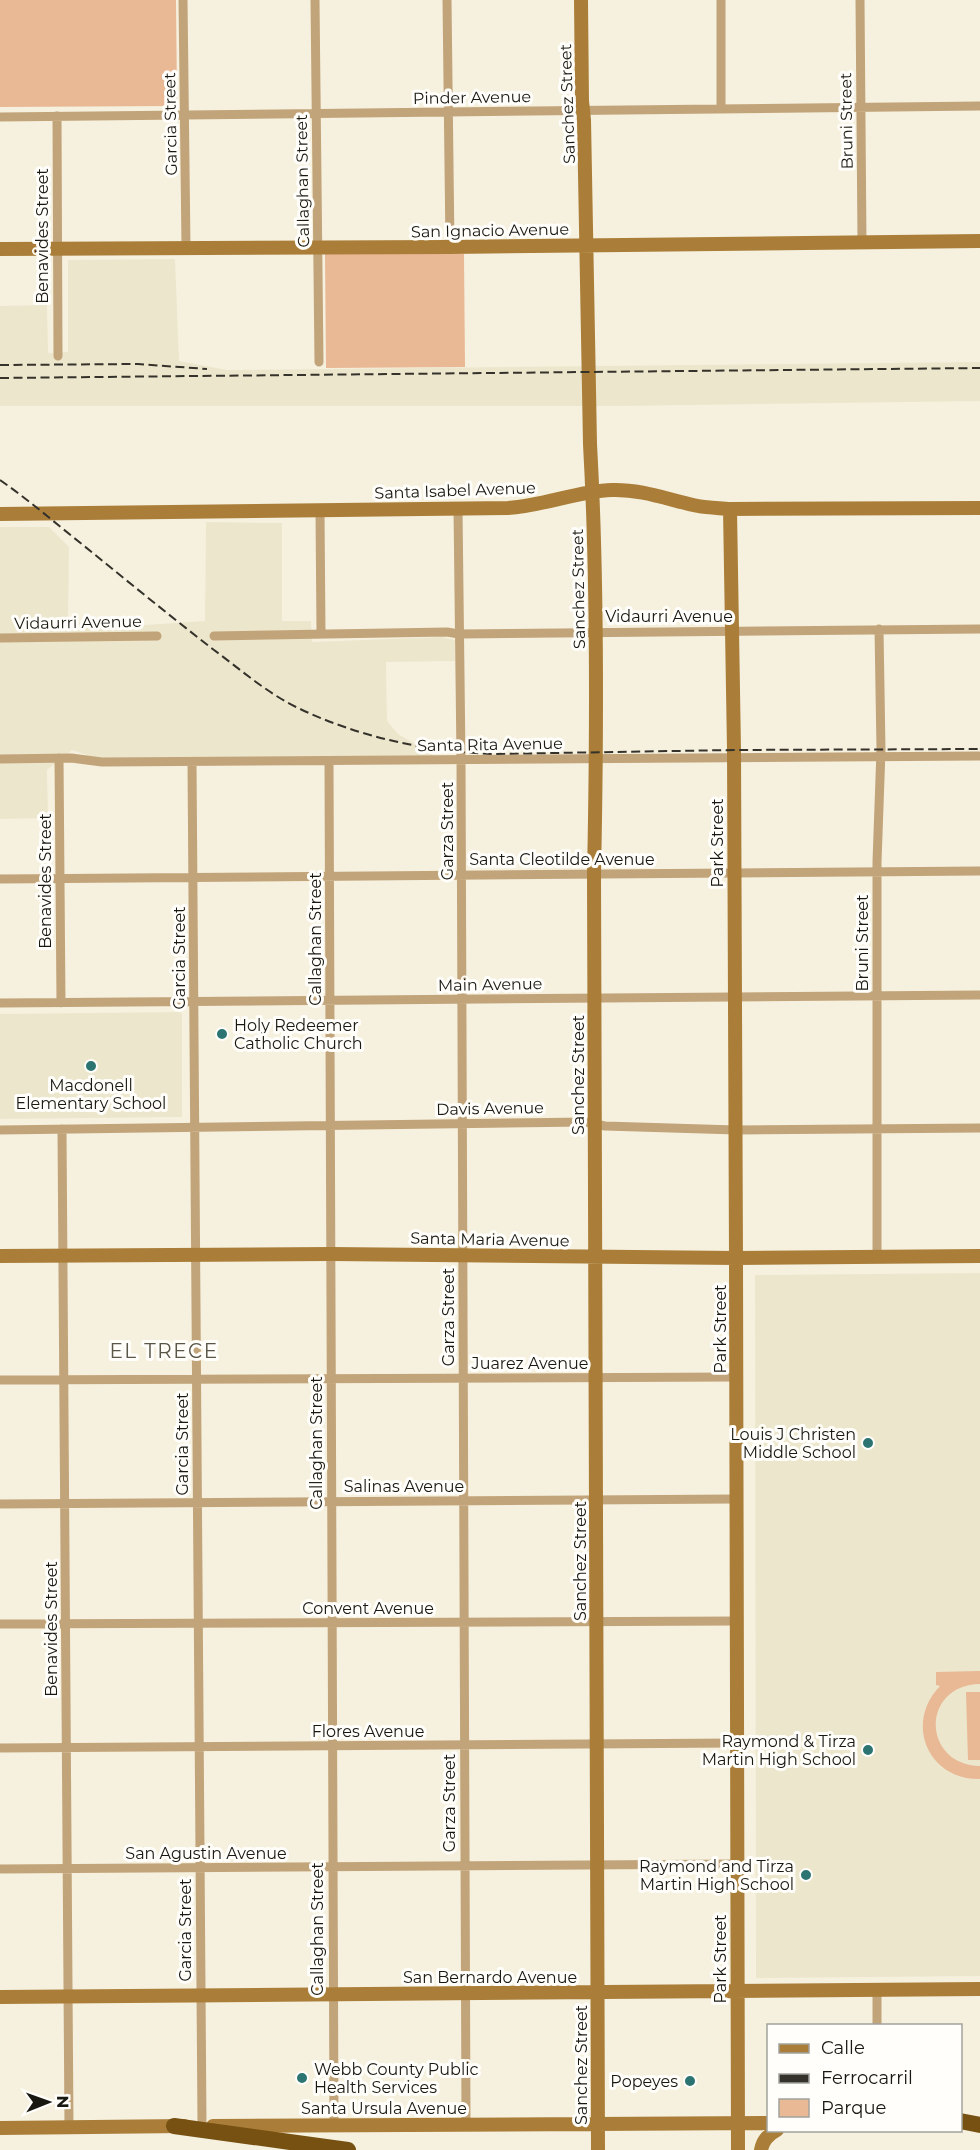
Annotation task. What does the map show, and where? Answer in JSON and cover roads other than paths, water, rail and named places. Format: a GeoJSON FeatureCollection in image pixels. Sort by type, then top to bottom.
{"type":"FeatureCollection","features":[{"type":"Feature","properties":{"kind":"highway"},"geometry":{"type":"LineString","coordinates":[[962,2120],[980,2125]]}},
{"type":"Feature","properties":{"kind":"highway"},"geometry":{"type":"LineString","coordinates":[[174,2126],[348,2150]]}},
{"type":"Feature","properties":{"kind":"main road","name":"Sanchez Street"},"geometry":{"type":"LineString","coordinates":[[581,0],[593,492],[596,758],[594,998],[598,2150]]}},
{"type":"Feature","properties":{"kind":"main road","name":"San Ignacio Avenue"},"geometry":{"type":"LineString","coordinates":[[0,249],[980,241]]}},
{"type":"Feature","properties":{"kind":"main road","name":"Santa Isabel Avenue"},"geometry":{"type":"LineString","coordinates":[[0,514],[530,507],[593,492],[626,490],[699,507],[730,509],[980,508]]}},
{"type":"Feature","properties":{"kind":"main road","name":"Park Street"},"geometry":{"type":"LineString","coordinates":[[730,509],[736,1130],[738,2150]]}},
{"type":"Feature","properties":{"kind":"main road","name":"Santa Maria Avenue"},"geometry":{"type":"LineString","coordinates":[[0,1256],[331,1254],[736,1258],[980,1256]]}},
{"type":"Feature","properties":{"kind":"main road","name":"San Bernardo Avenue"},"geometry":{"type":"LineString","coordinates":[[0,1997],[980,1989]]}},
{"type":"Feature","properties":{"kind":"main road"},"geometry":{"type":"LineString","coordinates":[[962,2120],[980,2118]]}},
{"type":"Feature","properties":{"kind":"main road","name":"Santa Ursula Avenue"},"geometry":{"type":"LineString","coordinates":[[0,2127],[767,2122]]}},
{"type":"Feature","properties":{"kind":"main road"},"geometry":{"type":"LineString","coordinates":[[761,2150],[764,2140],[773,2132]]}},
{"type":"Feature","properties":{"kind":"street","name":"Garcia Street"},"geometry":{"type":"LineString","coordinates":[[183,0],[186,248]]}},
{"type":"Feature","properties":{"kind":"street","name":"Callaghan Street"},"geometry":{"type":"LineString","coordinates":[[315,0],[319,362]]}},
{"type":"Feature","properties":{"kind":"street"},"geometry":{"type":"LineString","coordinates":[[447,0],[450,247]]}},
{"type":"Feature","properties":{"kind":"street"},"geometry":{"type":"LineString","coordinates":[[721,0],[721,109]]}},
{"type":"Feature","properties":{"kind":"street","name":"Bruni Street"},"geometry":{"type":"LineString","coordinates":[[860,0],[862,243]]}},
{"type":"Feature","properties":{"kind":"street","name":"Pinder Avenue"},"geometry":{"type":"LineString","coordinates":[[0,117],[980,106]]}},
{"type":"Feature","properties":{"kind":"street","name":"Benavides Street"},"geometry":{"type":"LineString","coordinates":[[57,116],[58,356]]}},
{"type":"Feature","properties":{"kind":"street","name":"Garza Street"},"geometry":{"type":"LineString","coordinates":[[458,509],[462,875],[466,2124]]}},
{"type":"Feature","properties":{"kind":"street"},"geometry":{"type":"LineString","coordinates":[[320,511],[321,633]]}},
{"type":"Feature","properties":{"kind":"street","name":"Bruni Street"},"geometry":{"type":"LineString","coordinates":[[877,1257],[877,872],[881,756],[879,629]]}},
{"type":"Feature","properties":{"kind":"street","name":"Vidaurri Avenue"},"geometry":{"type":"LineString","coordinates":[[214,636],[321,633],[447,632],[459,634],[980,629]]}},
{"type":"Feature","properties":{"kind":"street","name":"Vidaurri Avenue"},"geometry":{"type":"LineString","coordinates":[[0,638],[157,636]]}},
{"type":"Feature","properties":{"kind":"street","name":"Santa Rita Avenue"},"geometry":{"type":"LineString","coordinates":[[0,759],[70,758],[102,762],[192,762],[980,756]]}},
{"type":"Feature","properties":{"kind":"street","name":"Benavides Street"},"geometry":{"type":"LineString","coordinates":[[59,758],[61,1003]]}},
{"type":"Feature","properties":{"kind":"street","name":"Callaghan Street"},"geometry":{"type":"LineString","coordinates":[[329,761],[334,2125]]}},
{"type":"Feature","properties":{"kind":"street","name":"Garcia Street"},"geometry":{"type":"LineString","coordinates":[[192,762],[202,2126]]}},
{"type":"Feature","properties":{"kind":"street","name":"Santa Cleotilde Avenue"},"geometry":{"type":"LineString","coordinates":[[0,879],[980,871]]}},
{"type":"Feature","properties":{"kind":"street","name":"Main Avenue"},"geometry":{"type":"LineString","coordinates":[[0,1003],[980,994]]}},
{"type":"Feature","properties":{"kind":"street","name":"Davis Avenue"},"geometry":{"type":"LineString","coordinates":[[0,1130],[585,1122],[736,1130],[980,1128]]}},
{"type":"Feature","properties":{"kind":"street","name":"Benavides Street"},"geometry":{"type":"LineString","coordinates":[[62,1130],[69,2128]]}},
{"type":"Feature","properties":{"kind":"street","name":"Juarez Avenue"},"geometry":{"type":"LineString","coordinates":[[0,1380],[736,1377]]}},
{"type":"Feature","properties":{"kind":"street","name":"Salinas Avenue"},"geometry":{"type":"LineString","coordinates":[[0,1504],[736,1499]]}},
{"type":"Feature","properties":{"kind":"street","name":"Convent Avenue"},"geometry":{"type":"LineString","coordinates":[[0,1624],[737,1621]]}},
{"type":"Feature","properties":{"kind":"street","name":"Flores Avenue"},"geometry":{"type":"LineString","coordinates":[[0,1748],[736,1743]]}},
{"type":"Feature","properties":{"kind":"street","name":"San Agustin Avenue"},"geometry":{"type":"LineString","coordinates":[[0,1869],[737,1864]]}},
{"type":"Feature","properties":{"kind":"street"},"geometry":{"type":"LineString","coordinates":[[877,1990],[877,2024]]}},
{"type":"Feature","properties":{"kind":"railway"},"geometry":{"type":"LineString","coordinates":[[0,365],[138,364],[207,369]]}},
{"type":"Feature","properties":{"kind":"railway"},"geometry":{"type":"LineString","coordinates":[[0,378],[980,368]]}},
{"type":"Feature","properties":{"kind":"railway"},"geometry":{"type":"LineString","coordinates":[[0,480],[264,688],[320,718],[368,735],[444,750],[495,754],[980,749]]}},
{"type":"Feature","properties":{"kind":"place","name":"Holy Redeemer Catholic Church"},"geometry":{"type":"Point","coordinates":[222,1034]}},
{"type":"Feature","properties":{"kind":"place","name":"Macdonell Elementary School"},"geometry":{"type":"Point","coordinates":[91,1066]}},
{"type":"Feature","properties":{"kind":"place","name":"Louis J Christen Middle School"},"geometry":{"type":"Point","coordinates":[868,1443]}},
{"type":"Feature","properties":{"kind":"place","name":"Raymond & Tirza Martin High School"},"geometry":{"type":"Point","coordinates":[868,1750]}},
{"type":"Feature","properties":{"kind":"place","name":"Raymond and Tirza Martin High School"},"geometry":{"type":"Point","coordinates":[806,1875]}},
{"type":"Feature","properties":{"kind":"place","name":"Webb County Public Health Services"},"geometry":{"type":"Point","coordinates":[302,2078]}},
{"type":"Feature","properties":{"kind":"place","name":"Popeyes"},"geometry":{"type":"Point","coordinates":[690,2081]}},
{"type":"Feature","properties":{"kind":"district","name":"EL TRECE"},"geometry":{"type":"Point","coordinates":[164,1351]}}]}
